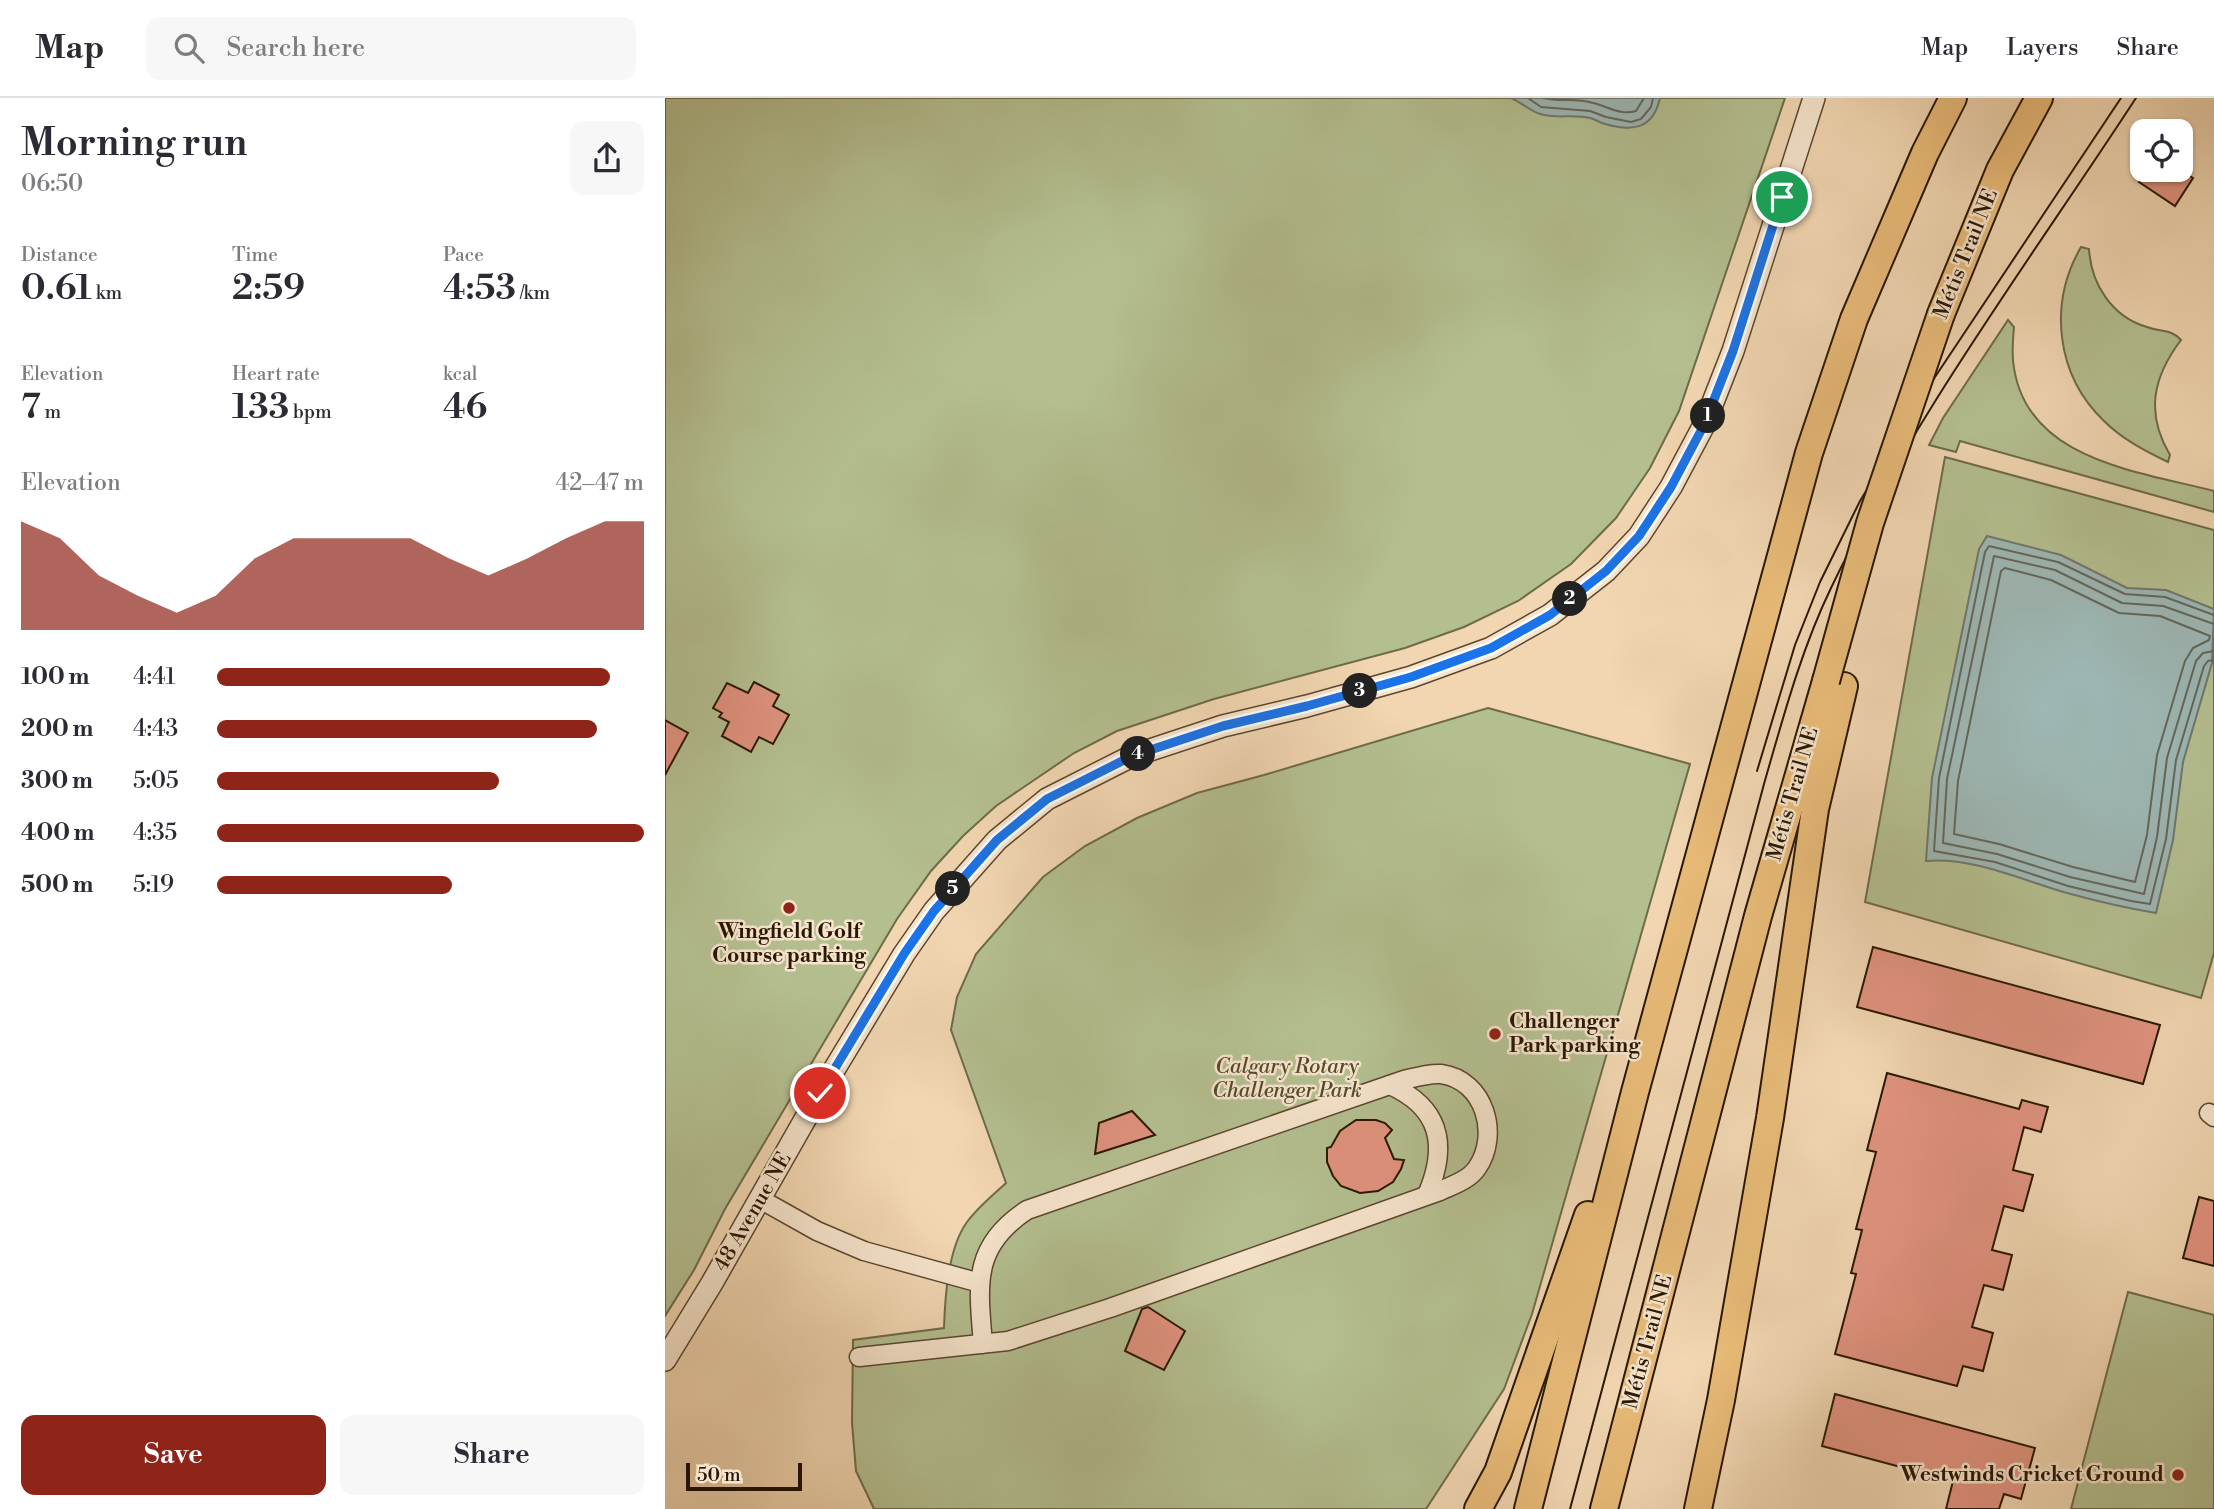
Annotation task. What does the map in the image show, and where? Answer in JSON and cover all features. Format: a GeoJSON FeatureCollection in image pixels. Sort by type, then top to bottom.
{"type":"FeatureCollection","features":[{"type":"Feature","properties":{"kind":"main road"},"geometry":{"type":"LineString","coordinates":[[1528,1509],[1635,1092],[1809,453],[1854,318],[1925,153],[1953,98]]}},
{"type":"Feature","properties":{"kind":"main road","name":"Métis Trail NE"},"geometry":{"type":"LineString","coordinates":[[1604,1509],[1758,916],[1835,684],[1881,488],[1941,314],[2000,170],[2039,98]]}},
{"type":"Feature","properties":{"kind":"main road"},"geometry":{"type":"LineString","coordinates":[[1701,1505],[1770,1118],[1835,684]]}},
{"type":"Feature","properties":{"kind":"main road"},"geometry":{"type":"LineString","coordinates":[[1478,1509],[1498,1472],[1566,1276],[1635,1092]]}},
{"type":"Feature","properties":{"kind":"street","name":"48 Avenue NE"},"geometry":{"type":"LineString","coordinates":[[665,1360],[904,954],[934,911],[997,840],[1047,799],[1132,756],[1223,726],[1411,677],[1491,648],[1550,615],[1606,571],[1639,536],[1671,487],[1704,425],[1733,351],[1814,98]]}},
{"type":"Feature","properties":{"kind":"street"},"geometry":{"type":"LineString","coordinates":[[859,1357],[1008,1341],[1110,1308],[1427,1195],[1462,1181],[1476,1170],[1485,1153],[1489,1135],[1483,1108],[1476,1094],[1464,1082],[1440,1074],[1424,1075],[1027,1210],[1006,1224],[993,1240],[984,1262],[980,1283],[983,1343]]}},
{"type":"Feature","properties":{"kind":"street"},"geometry":{"type":"LineString","coordinates":[[1390,1085],[1406,1092],[1425,1107],[1437,1136],[1437,1167],[1427,1195]]}},
{"type":"Feature","properties":{"kind":"street"},"geometry":{"type":"LineString","coordinates":[[760,1199],[817,1231],[865,1251],[980,1283]]}},
{"type":"Feature","properties":{"kind":"green space"},"geometry":{"type":"Polygon","coordinates":[[[665,98],[1785,98],[1679,411],[1650,468],[1616,518],[1571,564],[1518,601],[1464,627],[1405,648],[1214,699],[1117,731],[1074,753],[996,806],[963,836],[931,871],[897,919],[725,1209],[694,1270],[665,1316],[665,98]]]}},
{"type":"Feature","properties":{"kind":"green space"},"geometry":{"type":"Polygon","coordinates":[[[2081,247],[2089,249],[2099,286],[2123,316],[2152,329],[2170,332],[2181,340],[2164,368],[2156,396],[2157,425],[2170,455],[2168,462],[2134,444],[2104,421],[2088,403],[2067,361],[2061,315],[2064,292],[2081,247]]]}},
{"type":"Feature","properties":{"kind":"green space"},"geometry":{"type":"Polygon","coordinates":[[[2008,320],[2014,327],[2013,360],[2021,394],[2037,420],[2060,440],[2088,456],[2151,476],[2214,491],[2214,512],[1960,441],[1956,452],[1929,445],[1943,418],[2008,320]]]}},
{"type":"Feature","properties":{"kind":"green space"},"geometry":{"type":"Polygon","coordinates":[[[1945,457],[2214,530],[2214,953],[2201,998],[1865,902],[1945,457]]]}},
{"type":"Feature","properties":{"kind":"green space","name":"Calgary Rotary Challenger Park"},"geometry":{"type":"Polygon","coordinates":[[[1488,708],[1690,764],[1532,1314],[1504,1389],[1426,1509],[874,1509],[856,1471],[852,1423],[853,1340],[944,1328],[949,1273],[961,1233],[976,1211],[1006,1183],[951,1030],[957,997],[976,954],[1043,877],[1085,846],[1137,818],[1197,793],[1488,708]]]}},
{"type":"Feature","properties":{"kind":"green space"},"geometry":{"type":"Polygon","coordinates":[[[2128,1292],[2214,1315],[2214,1509],[2071,1509],[2128,1292]]]}},
{"type":"Feature","properties":{"kind":"water"},"geometry":{"type":"Polygon","coordinates":[[[1511,98],[1660,98],[1657,108],[1647,122],[1640,126],[1624,128],[1584,117],[1540,114],[1511,98]]]}},
{"type":"Feature","properties":{"kind":"water"},"geometry":{"type":"Polygon","coordinates":[[[1987,536],[2061,555],[2127,588],[2166,590],[2214,609],[2212,663],[2183,762],[2173,840],[2156,913],[2078,896],[1980,866],[1962,862],[1926,861],[1932,778],[1979,549],[1987,536]]]}},
{"type":"Feature","properties":{"kind":"building"},"geometry":{"type":"Polygon","coordinates":[[[2139,182],[2190,182],[2175,206],[2139,182]]]}},
{"type":"Feature","properties":{"kind":"building"},"geometry":{"type":"Polygon","coordinates":[[[754,682],[779,695],[773,706],[789,715],[773,744],[759,737],[751,752],[722,736],[729,722],[719,717],[722,713],[713,708],[727,683],[748,693],[754,682]]]}},
{"type":"Feature","properties":{"kind":"building"},"geometry":{"type":"Polygon","coordinates":[[[665,720],[688,733],[665,775],[665,720]]]}},
{"type":"Feature","properties":{"kind":"building"},"geometry":{"type":"Polygon","coordinates":[[[1873,947],[2160,1025],[2143,1084],[1857,1007],[1873,947]]]}},
{"type":"Feature","properties":{"kind":"building"},"geometry":{"type":"Polygon","coordinates":[[[1887,1073],[2019,1109],[2022,1100],[2048,1107],[2041,1132],[2024,1127],[2013,1170],[2033,1175],[2023,1211],[2004,1206],[1992,1250],[2012,1255],[2003,1290],[1984,1285],[1972,1327],[1993,1333],[1983,1371],[1963,1366],[1957,1386],[1835,1354],[1856,1274],[1851,1273],[1862,1230],[1856,1229],[1876,1152],[1867,1150],[1887,1073]]]}},
{"type":"Feature","properties":{"kind":"building"},"geometry":{"type":"Polygon","coordinates":[[[1132,1111],[1155,1135],[1095,1154],[1099,1123],[1132,1111]]]}},
{"type":"Feature","properties":{"kind":"building"},"geometry":{"type":"Polygon","coordinates":[[[1356,1120],[1385,1123],[1392,1130],[1385,1138],[1394,1159],[1404,1160],[1393,1182],[1378,1191],[1360,1193],[1341,1186],[1327,1162],[1327,1148],[1331,1147],[1340,1131],[1356,1120]]]}},
{"type":"Feature","properties":{"kind":"building"},"geometry":{"type":"Polygon","coordinates":[[[2199,1197],[2214,1201],[2214,1266],[2183,1258],[2199,1197]]]}},
{"type":"Feature","properties":{"kind":"building"},"geometry":{"type":"Polygon","coordinates":[[[1148,1307],[1185,1331],[1164,1370],[1125,1351],[1142,1309],[1148,1307]]]}},
{"type":"Feature","properties":{"kind":"building"},"geometry":{"type":"Polygon","coordinates":[[[1835,1394],[2035,1448],[2021,1499],[2004,1494],[1999,1509],[1946,1509],[1953,1481],[1822,1446],[1835,1394]]]}},
{"type":"Feature","properties":{"kind":"tram line"},"geometry":{"type":"LineString","coordinates":[[1757,771],[1795,645],[1820,582],[1860,501],[1935,377],[2121,98]]}},
{"type":"Feature","properties":{"kind":"tram line"},"geometry":{"type":"LineString","coordinates":[[1570,1509],[1764,784],[1793,684],[1820,612],[1864,524],[1936,399],[2136,98]]}},
{"type":"Feature","properties":{"kind":"place","name":"Wingfield Golf Course parking"},"geometry":{"type":"Point","coordinates":[789,908]}},
{"type":"Feature","properties":{"kind":"place","name":"Challenger Park parking"},"geometry":{"type":"Point","coordinates":[1495,1034]}},
{"type":"Feature","properties":{"kind":"place","name":"Westwinds Cricket Ground"},"geometry":{"type":"Point","coordinates":[2178,1475]}},
{"type":"Feature","properties":{"kind":"route"},"geometry":{"type":"LineString","coordinates":[[820,1093],[904,954],[934,911],[997,840],[1047,799],[1132,756],[1223,726],[1411,677],[1491,648],[1550,615],[1606,571],[1639,536],[1671,487],[1704,425],[1733,351],[1782,197]]}}]}
